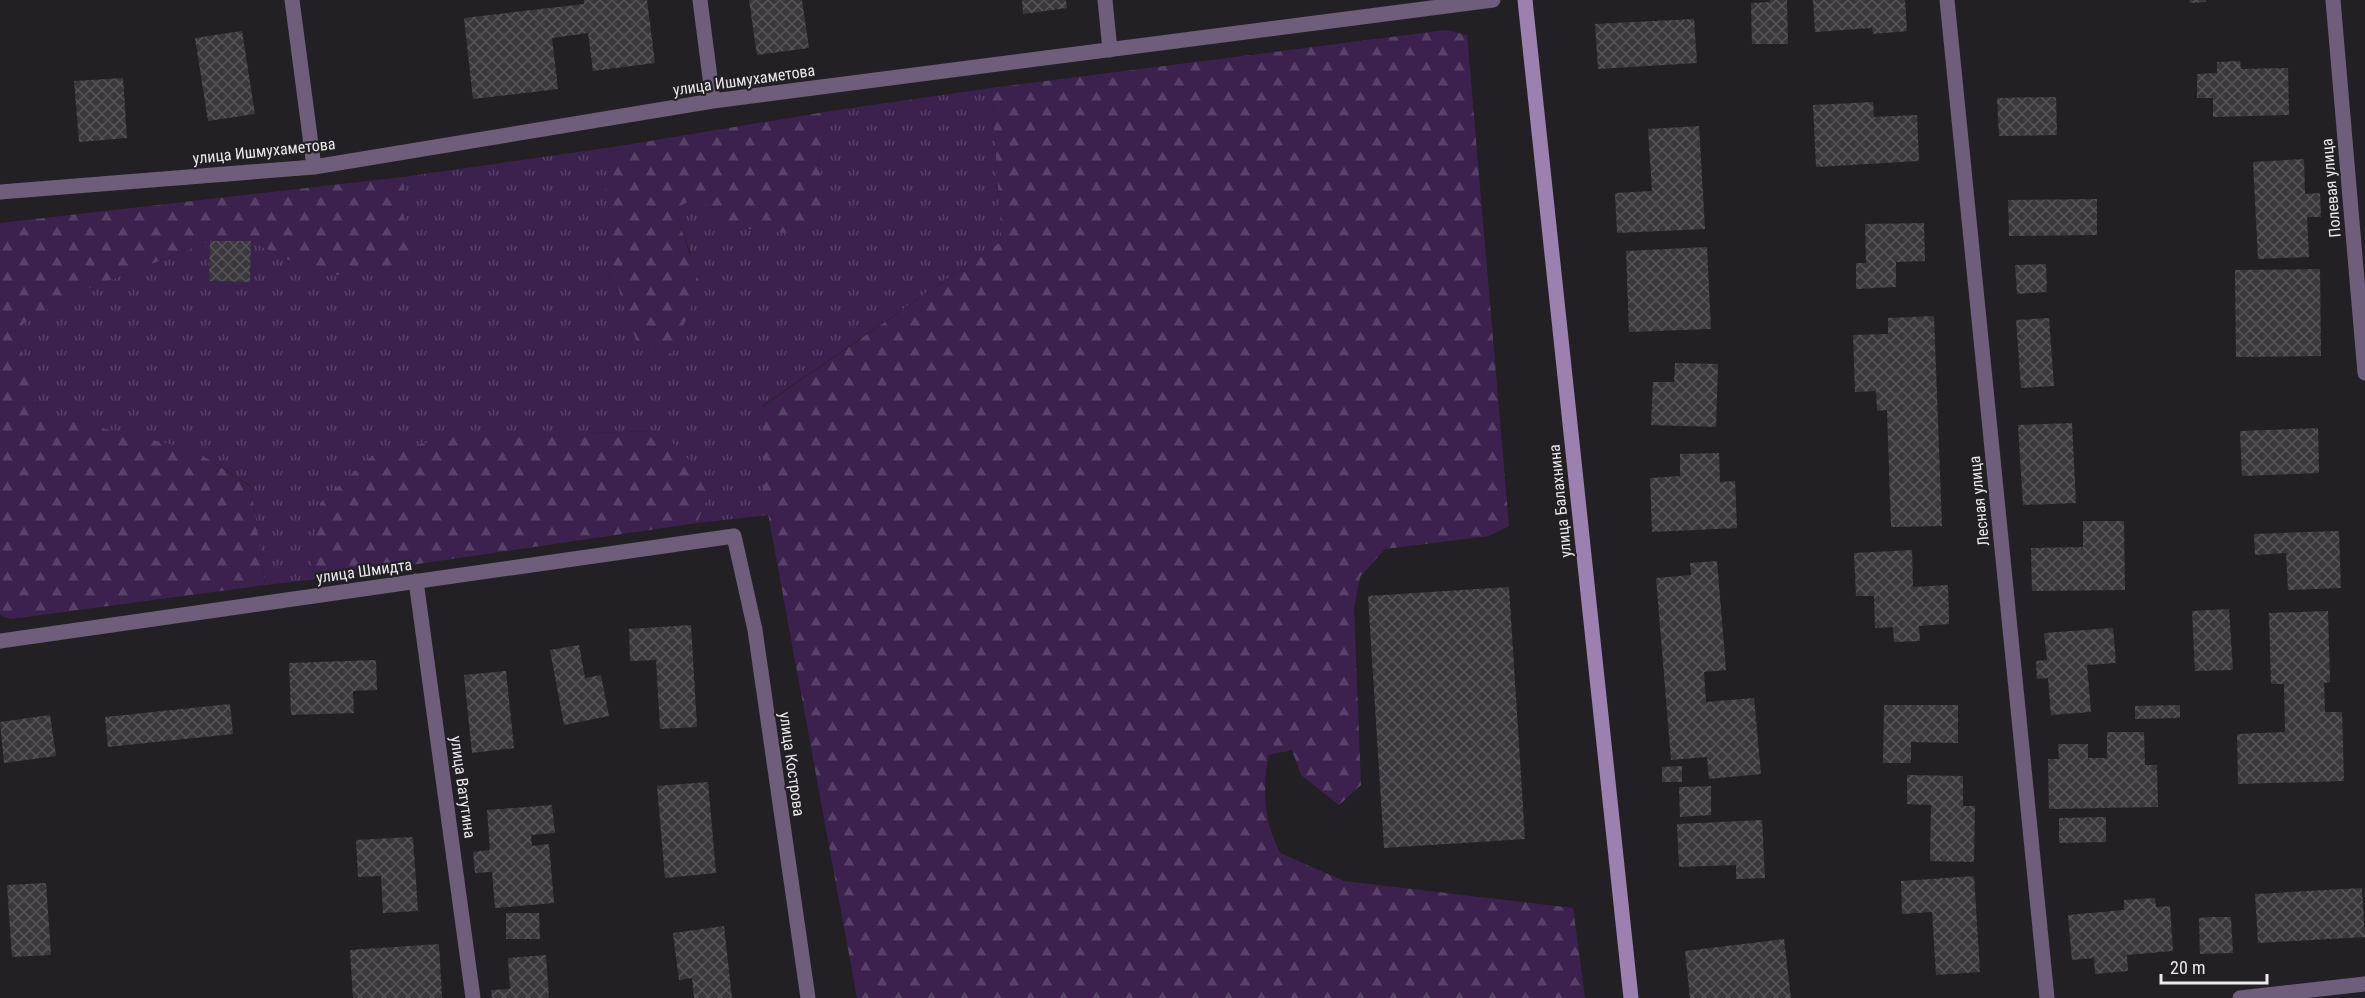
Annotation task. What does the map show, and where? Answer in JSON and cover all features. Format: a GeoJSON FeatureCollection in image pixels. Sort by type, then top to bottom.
{"type":"FeatureCollection","features":[{"type":"Feature","properties":{"kind":"street"},"geometry":{"type":"LineString","coordinates":[[292,0],[314,166]]}},
{"type":"Feature","properties":{"kind":"street"},"geometry":{"type":"LineString","coordinates":[[700,0],[713,101]]}},
{"type":"Feature","properties":{"kind":"street"},"geometry":{"type":"LineString","coordinates":[[1105,0],[1110,50]]}},
{"type":"Feature","properties":{"kind":"street","name":"улица Ишмухаметова"},"geometry":{"type":"LineString","coordinates":[[0,192],[314,166],[713,101],[1493,0]]}},
{"type":"Feature","properties":{"kind":"street","name":"улица Балахнина"},"geometry":{"type":"LineString","coordinates":[[1525,0],[1631,998]]}},
{"type":"Feature","properties":{"kind":"street","name":"Лесная улица"},"geometry":{"type":"LineString","coordinates":[[1947,0],[2047,998]]}},
{"type":"Feature","properties":{"kind":"street","name":"Полевая улица"},"geometry":{"type":"LineString","coordinates":[[2333,0],[2365,373]]}},
{"type":"Feature","properties":{"kind":"street","name":"улица Шмидта"},"geometry":{"type":"LineString","coordinates":[[0,641],[734,536]]}},
{"type":"Feature","properties":{"kind":"street","name":"улица Кострова"},"geometry":{"type":"LineString","coordinates":[[734,536],[755,630],[808,998]]}},
{"type":"Feature","properties":{"kind":"street","name":"улица Ватутина"},"geometry":{"type":"LineString","coordinates":[[416,581],[473,998]]}},
{"type":"Feature","properties":{"kind":"street"},"geometry":{"type":"LineString","coordinates":[[2240,998],[2365,984]]}},
{"type":"Feature","properties":{"kind":"green space"},"geometry":{"type":"Polygon","coordinates":[[[1446,30],[1467,35],[1509,526],[1489,536],[1385,549],[1360,577],[1354,608],[1361,785],[1339,805],[1301,775],[1292,750],[1268,755],[1265,782],[1267,817],[1280,853],[1344,881],[1573,908],[1585,998],[857,998],[764,492],[762,407],[1002,241],[991,88],[1446,30]]]}},
{"type":"Feature","properties":{"kind":"green space"},"geometry":{"type":"Polygon","coordinates":[[[991,88],[1002,241],[762,406],[768,515],[697,523],[708,496],[661,431],[586,433],[320,503],[309,580],[265,585],[251,486],[194,450],[40,413],[15,329],[67,297],[210,241],[209,281],[250,282],[251,241],[320,276],[417,248],[403,215],[403,177],[620,146],[605,177],[691,255],[675,210],[696,196],[732,227],[830,207],[818,163],[831,111],[991,88]]]}},
{"type":"Feature","properties":{"kind":"green space"},"geometry":{"type":"Polygon","coordinates":[[[831,111],[818,163],[830,207],[795,234],[732,227],[696,196],[675,210],[700,285],[672,354],[637,343],[610,264],[605,177],[620,146],[831,111]]]}},
{"type":"Feature","properties":{"kind":"green space"},"geometry":{"type":"Polygon","coordinates":[[[403,177],[403,215],[417,248],[382,272],[320,276],[251,241],[210,241],[67,297],[15,329],[40,413],[194,450],[251,487],[265,585],[11,619],[0,615],[0,223],[403,177]]]}},
{"type":"Feature","properties":{"kind":"green space"},"geometry":{"type":"Polygon","coordinates":[[[661,431],[692,463],[708,496],[697,523],[309,580],[320,503],[372,456],[472,432],[661,431]]]}},
{"type":"Feature","properties":{"kind":"building"},"geometry":{"type":"Polygon","coordinates":[[[584,0],[647,0],[655,63],[593,71],[588,33],[552,38],[558,89],[473,99],[464,18],[584,4],[584,0]]]}},
{"type":"Feature","properties":{"kind":"building"},"geometry":{"type":"Polygon","coordinates":[[[749,0],[802,0],[809,48],[757,55],[749,0]]]}},
{"type":"Feature","properties":{"kind":"building"},"geometry":{"type":"Polygon","coordinates":[[[1022,0],[1066,0],[1067,8],[1023,14],[1022,0]]]}},
{"type":"Feature","properties":{"kind":"building"},"geometry":{"type":"Polygon","coordinates":[[[1770,0],[1787,0],[1788,44],[1752,44],[1751,3],[1770,2],[1770,0]]]}},
{"type":"Feature","properties":{"kind":"building"},"geometry":{"type":"Polygon","coordinates":[[[1813,0],[1905,0],[1907,31],[1873,34],[1872,28],[1815,32],[1813,0]]]}},
{"type":"Feature","properties":{"kind":"building"},"geometry":{"type":"Polygon","coordinates":[[[2189,0],[2206,0],[2206,2],[2190,3],[2189,0]]]}},
{"type":"Feature","properties":{"kind":"building"},"geometry":{"type":"Polygon","coordinates":[[[1694,19],[1697,63],[1598,69],[1595,24],[1694,19]]]}},
{"type":"Feature","properties":{"kind":"building"},"geometry":{"type":"Polygon","coordinates":[[[242,31],[255,114],[208,121],[195,38],[242,31]]]}},
{"type":"Feature","properties":{"kind":"building"},"geometry":{"type":"Polygon","coordinates":[[[2240,61],[2241,69],[2288,68],[2289,115],[2213,117],[2213,98],[2197,98],[2197,74],[2217,73],[2217,62],[2240,61]]]}},
{"type":"Feature","properties":{"kind":"building"},"geometry":{"type":"Polygon","coordinates":[[[123,78],[127,138],[79,142],[74,81],[123,78]]]}},
{"type":"Feature","properties":{"kind":"building"},"geometry":{"type":"Polygon","coordinates":[[[2056,97],[2057,135],[1999,136],[1997,98],[2056,97]]]}},
{"type":"Feature","properties":{"kind":"building"},"geometry":{"type":"Polygon","coordinates":[[[1873,102],[1874,117],[1917,115],[1919,161],[1816,167],[1813,105],[1873,102]]]}},
{"type":"Feature","properties":{"kind":"building"},"geometry":{"type":"Polygon","coordinates":[[[1699,126],[1705,229],[1617,233],[1615,193],[1652,191],[1648,129],[1699,126]]]}},
{"type":"Feature","properties":{"kind":"building"},"geometry":{"type":"Polygon","coordinates":[[[2304,159],[2305,194],[2320,193],[2321,217],[2307,217],[2309,257],[2258,259],[2253,162],[2304,159]]]}},
{"type":"Feature","properties":{"kind":"building"},"geometry":{"type":"Polygon","coordinates":[[[2097,199],[2097,235],[2009,236],[2008,200],[2097,199]]]}},
{"type":"Feature","properties":{"kind":"building"},"geometry":{"type":"Polygon","coordinates":[[[1924,223],[1925,261],[1896,262],[1896,287],[1856,289],[1856,263],[1866,263],[1865,224],[1924,223]]]}},
{"type":"Feature","properties":{"kind":"building"},"geometry":{"type":"Polygon","coordinates":[[[210,241],[251,241],[250,282],[209,281],[210,241]]]}},
{"type":"Feature","properties":{"kind":"building"},"geometry":{"type":"Polygon","coordinates":[[[1707,247],[1711,329],[1629,332],[1626,251],[1707,247]]]}},
{"type":"Feature","properties":{"kind":"building"},"geometry":{"type":"Polygon","coordinates":[[[2046,264],[2047,292],[2017,294],[2015,265],[2046,264]]]}},
{"type":"Feature","properties":{"kind":"building"},"geometry":{"type":"Polygon","coordinates":[[[2320,269],[2321,356],[2236,357],[2235,270],[2320,269]]]}},
{"type":"Feature","properties":{"kind":"building"},"geometry":{"type":"Polygon","coordinates":[[[1934,316],[1942,526],[1891,527],[1887,410],[1877,411],[1876,391],[1855,392],[1853,335],[1888,334],[1888,318],[1934,316]]]}},
{"type":"Feature","properties":{"kind":"building"},"geometry":{"type":"Polygon","coordinates":[[[2049,318],[2054,386],[2021,388],[2016,320],[2049,318]]]}},
{"type":"Feature","properties":{"kind":"building"},"geometry":{"type":"Polygon","coordinates":[[[1675,363],[1718,364],[1716,427],[1651,425],[1653,382],[1674,382],[1675,363]]]}},
{"type":"Feature","properties":{"kind":"building"},"geometry":{"type":"Polygon","coordinates":[[[2072,423],[2076,503],[2023,505],[2018,425],[2072,423]]]}},
{"type":"Feature","properties":{"kind":"building"},"geometry":{"type":"Polygon","coordinates":[[[2318,428],[2319,473],[2242,476],[2240,431],[2318,428]]]}},
{"type":"Feature","properties":{"kind":"building"},"geometry":{"type":"Polygon","coordinates":[[[1719,453],[1720,482],[1735,481],[1737,528],[1652,532],[1650,478],[1680,476],[1680,454],[1719,453]]]}},
{"type":"Feature","properties":{"kind":"building"},"geometry":{"type":"Polygon","coordinates":[[[2083,521],[2124,521],[2125,590],[2032,591],[2031,548],[2083,547],[2083,521]]]}},
{"type":"Feature","properties":{"kind":"building"},"geometry":{"type":"Polygon","coordinates":[[[2339,531],[2341,588],[2288,590],[2286,553],[2255,555],[2254,534],[2339,531]]]}},
{"type":"Feature","properties":{"kind":"building"},"geometry":{"type":"Polygon","coordinates":[[[1912,550],[1913,587],[1948,585],[1949,624],[1919,626],[1920,641],[1894,642],[1893,627],[1875,628],[1874,596],[1856,596],[1854,553],[1912,550]]]}},
{"type":"Feature","properties":{"kind":"building"},"geometry":{"type":"Polygon","coordinates":[[[1717,561],[1726,670],[1704,672],[1706,702],[1754,698],[1761,774],[1709,779],[1707,757],[1671,760],[1656,578],[1691,575],[1690,563],[1717,561]]]}},
{"type":"Feature","properties":{"kind":"building"},"geometry":{"type":"Polygon","coordinates":[[[1509,587],[1525,839],[1384,848],[1368,596],[1509,587]]]}},
{"type":"Feature","properties":{"kind":"building"},"geometry":{"type":"Polygon","coordinates":[[[2229,609],[2233,670],[2195,671],[2192,611],[2229,609]]]}},
{"type":"Feature","properties":{"kind":"building"},"geometry":{"type":"Polygon","coordinates":[[[2328,611],[2330,682],[2324,683],[2325,712],[2342,712],[2344,781],[2238,784],[2237,734],[2285,732],[2284,684],[2271,684],[2269,613],[2328,611]]]}},
{"type":"Feature","properties":{"kind":"building"},"geometry":{"type":"Polygon","coordinates":[[[691,625],[697,727],[660,729],[656,660],[630,661],[629,629],[691,625]]]}},
{"type":"Feature","properties":{"kind":"building"},"geometry":{"type":"Polygon","coordinates":[[[2113,628],[2116,663],[2087,665],[2091,712],[2051,715],[2048,678],[2037,679],[2036,661],[2047,660],[2044,633],[2113,628]]]}},
{"type":"Feature","properties":{"kind":"building"},"geometry":{"type":"Polygon","coordinates":[[[579,645],[585,678],[601,675],[609,716],[564,725],[550,650],[579,645]]]}},
{"type":"Feature","properties":{"kind":"building"},"geometry":{"type":"Polygon","coordinates":[[[376,660],[377,690],[353,691],[354,713],[291,715],[289,663],[376,660]]]}},
{"type":"Feature","properties":{"kind":"building"},"geometry":{"type":"Polygon","coordinates":[[[506,671],[514,748],[472,753],[464,675],[506,671]]]}},
{"type":"Feature","properties":{"kind":"building"},"geometry":{"type":"Polygon","coordinates":[[[230,704],[233,734],[108,747],[105,717],[230,704]]]}},
{"type":"Feature","properties":{"kind":"building"},"geometry":{"type":"Polygon","coordinates":[[[1884,705],[1958,705],[1958,743],[1911,742],[1911,763],[1883,763],[1884,705]]]}},
{"type":"Feature","properties":{"kind":"building"},"geometry":{"type":"Polygon","coordinates":[[[2180,705],[2180,718],[2135,719],[2135,706],[2180,705]]]}},
{"type":"Feature","properties":{"kind":"building"},"geometry":{"type":"Polygon","coordinates":[[[50,715],[56,756],[4,763],[0,722],[50,715]]]}},
{"type":"Feature","properties":{"kind":"building"},"geometry":{"type":"Polygon","coordinates":[[[2107,732],[2144,732],[2145,765],[2157,765],[2158,807],[2049,809],[2048,759],[2059,759],[2058,744],[2088,744],[2088,758],[2107,758],[2107,732]]]}},
{"type":"Feature","properties":{"kind":"building"},"geometry":{"type":"Polygon","coordinates":[[[1682,766],[1682,782],[1662,782],[1662,767],[1682,766]]]}},
{"type":"Feature","properties":{"kind":"building"},"geometry":{"type":"Polygon","coordinates":[[[1907,775],[1963,776],[1963,806],[1975,806],[1974,862],[1930,861],[1931,805],[1907,804],[1907,775]]]}},
{"type":"Feature","properties":{"kind":"building"},"geometry":{"type":"Polygon","coordinates":[[[708,782],[716,873],[665,878],[657,786],[708,782]]]}},
{"type":"Feature","properties":{"kind":"building"},"geometry":{"type":"Polygon","coordinates":[[[1711,786],[1711,815],[1680,817],[1679,787],[1711,786]]]}},
{"type":"Feature","properties":{"kind":"building"},"geometry":{"type":"Polygon","coordinates":[[[552,805],[555,833],[531,835],[532,846],[549,844],[554,903],[495,908],[492,872],[475,873],[473,852],[490,850],[487,810],[552,805]]]}},
{"type":"Feature","properties":{"kind":"building"},"geometry":{"type":"Polygon","coordinates":[[[2106,817],[2106,842],[2059,843],[2059,818],[2106,817]]]}},
{"type":"Feature","properties":{"kind":"building"},"geometry":{"type":"Polygon","coordinates":[[[1762,820],[1765,878],[1736,879],[1736,865],[1679,867],[1677,824],[1762,820]]]}},
{"type":"Feature","properties":{"kind":"building"},"geometry":{"type":"Polygon","coordinates":[[[413,837],[418,911],[383,913],[381,876],[358,877],[356,840],[413,837]]]}},
{"type":"Feature","properties":{"kind":"building"},"geometry":{"type":"Polygon","coordinates":[[[1974,876],[1980,972],[1936,975],[1932,912],[1902,914],[1901,881],[1974,876]]]}},
{"type":"Feature","properties":{"kind":"building"},"geometry":{"type":"Polygon","coordinates":[[[46,883],[51,955],[12,957],[7,885],[46,883]]]}},
{"type":"Feature","properties":{"kind":"building"},"geometry":{"type":"Polygon","coordinates":[[[2362,888],[2365,937],[2258,943],[2255,894],[2362,888]]]}},
{"type":"Feature","properties":{"kind":"building"},"geometry":{"type":"Polygon","coordinates":[[[2155,898],[2156,907],[2170,906],[2173,951],[2127,955],[2128,971],[2095,974],[2094,958],[2072,960],[2068,915],[2124,910],[2124,900],[2155,898]]]}},
{"type":"Feature","properties":{"kind":"building"},"geometry":{"type":"Polygon","coordinates":[[[506,913],[539,913],[540,939],[506,939],[506,913]]]}},
{"type":"Feature","properties":{"kind":"building"},"geometry":{"type":"Polygon","coordinates":[[[2231,917],[2233,953],[2200,954],[2199,918],[2231,917]]]}},
{"type":"Feature","properties":{"kind":"building"},"geometry":{"type":"Polygon","coordinates":[[[724,926],[732,998],[694,998],[692,978],[679,980],[673,933],[724,926]]]}},
{"type":"Feature","properties":{"kind":"building"},"geometry":{"type":"Polygon","coordinates":[[[1784,939],[1791,998],[1690,998],[1685,951],[1784,939]]]}},
{"type":"Feature","properties":{"kind":"building"},"geometry":{"type":"Polygon","coordinates":[[[439,944],[442,998],[353,998],[350,950],[439,944]]]}},
{"type":"Feature","properties":{"kind":"building"},"geometry":{"type":"Polygon","coordinates":[[[546,955],[549,998],[492,998],[491,990],[510,989],[508,958],[546,955]]]}}]}
